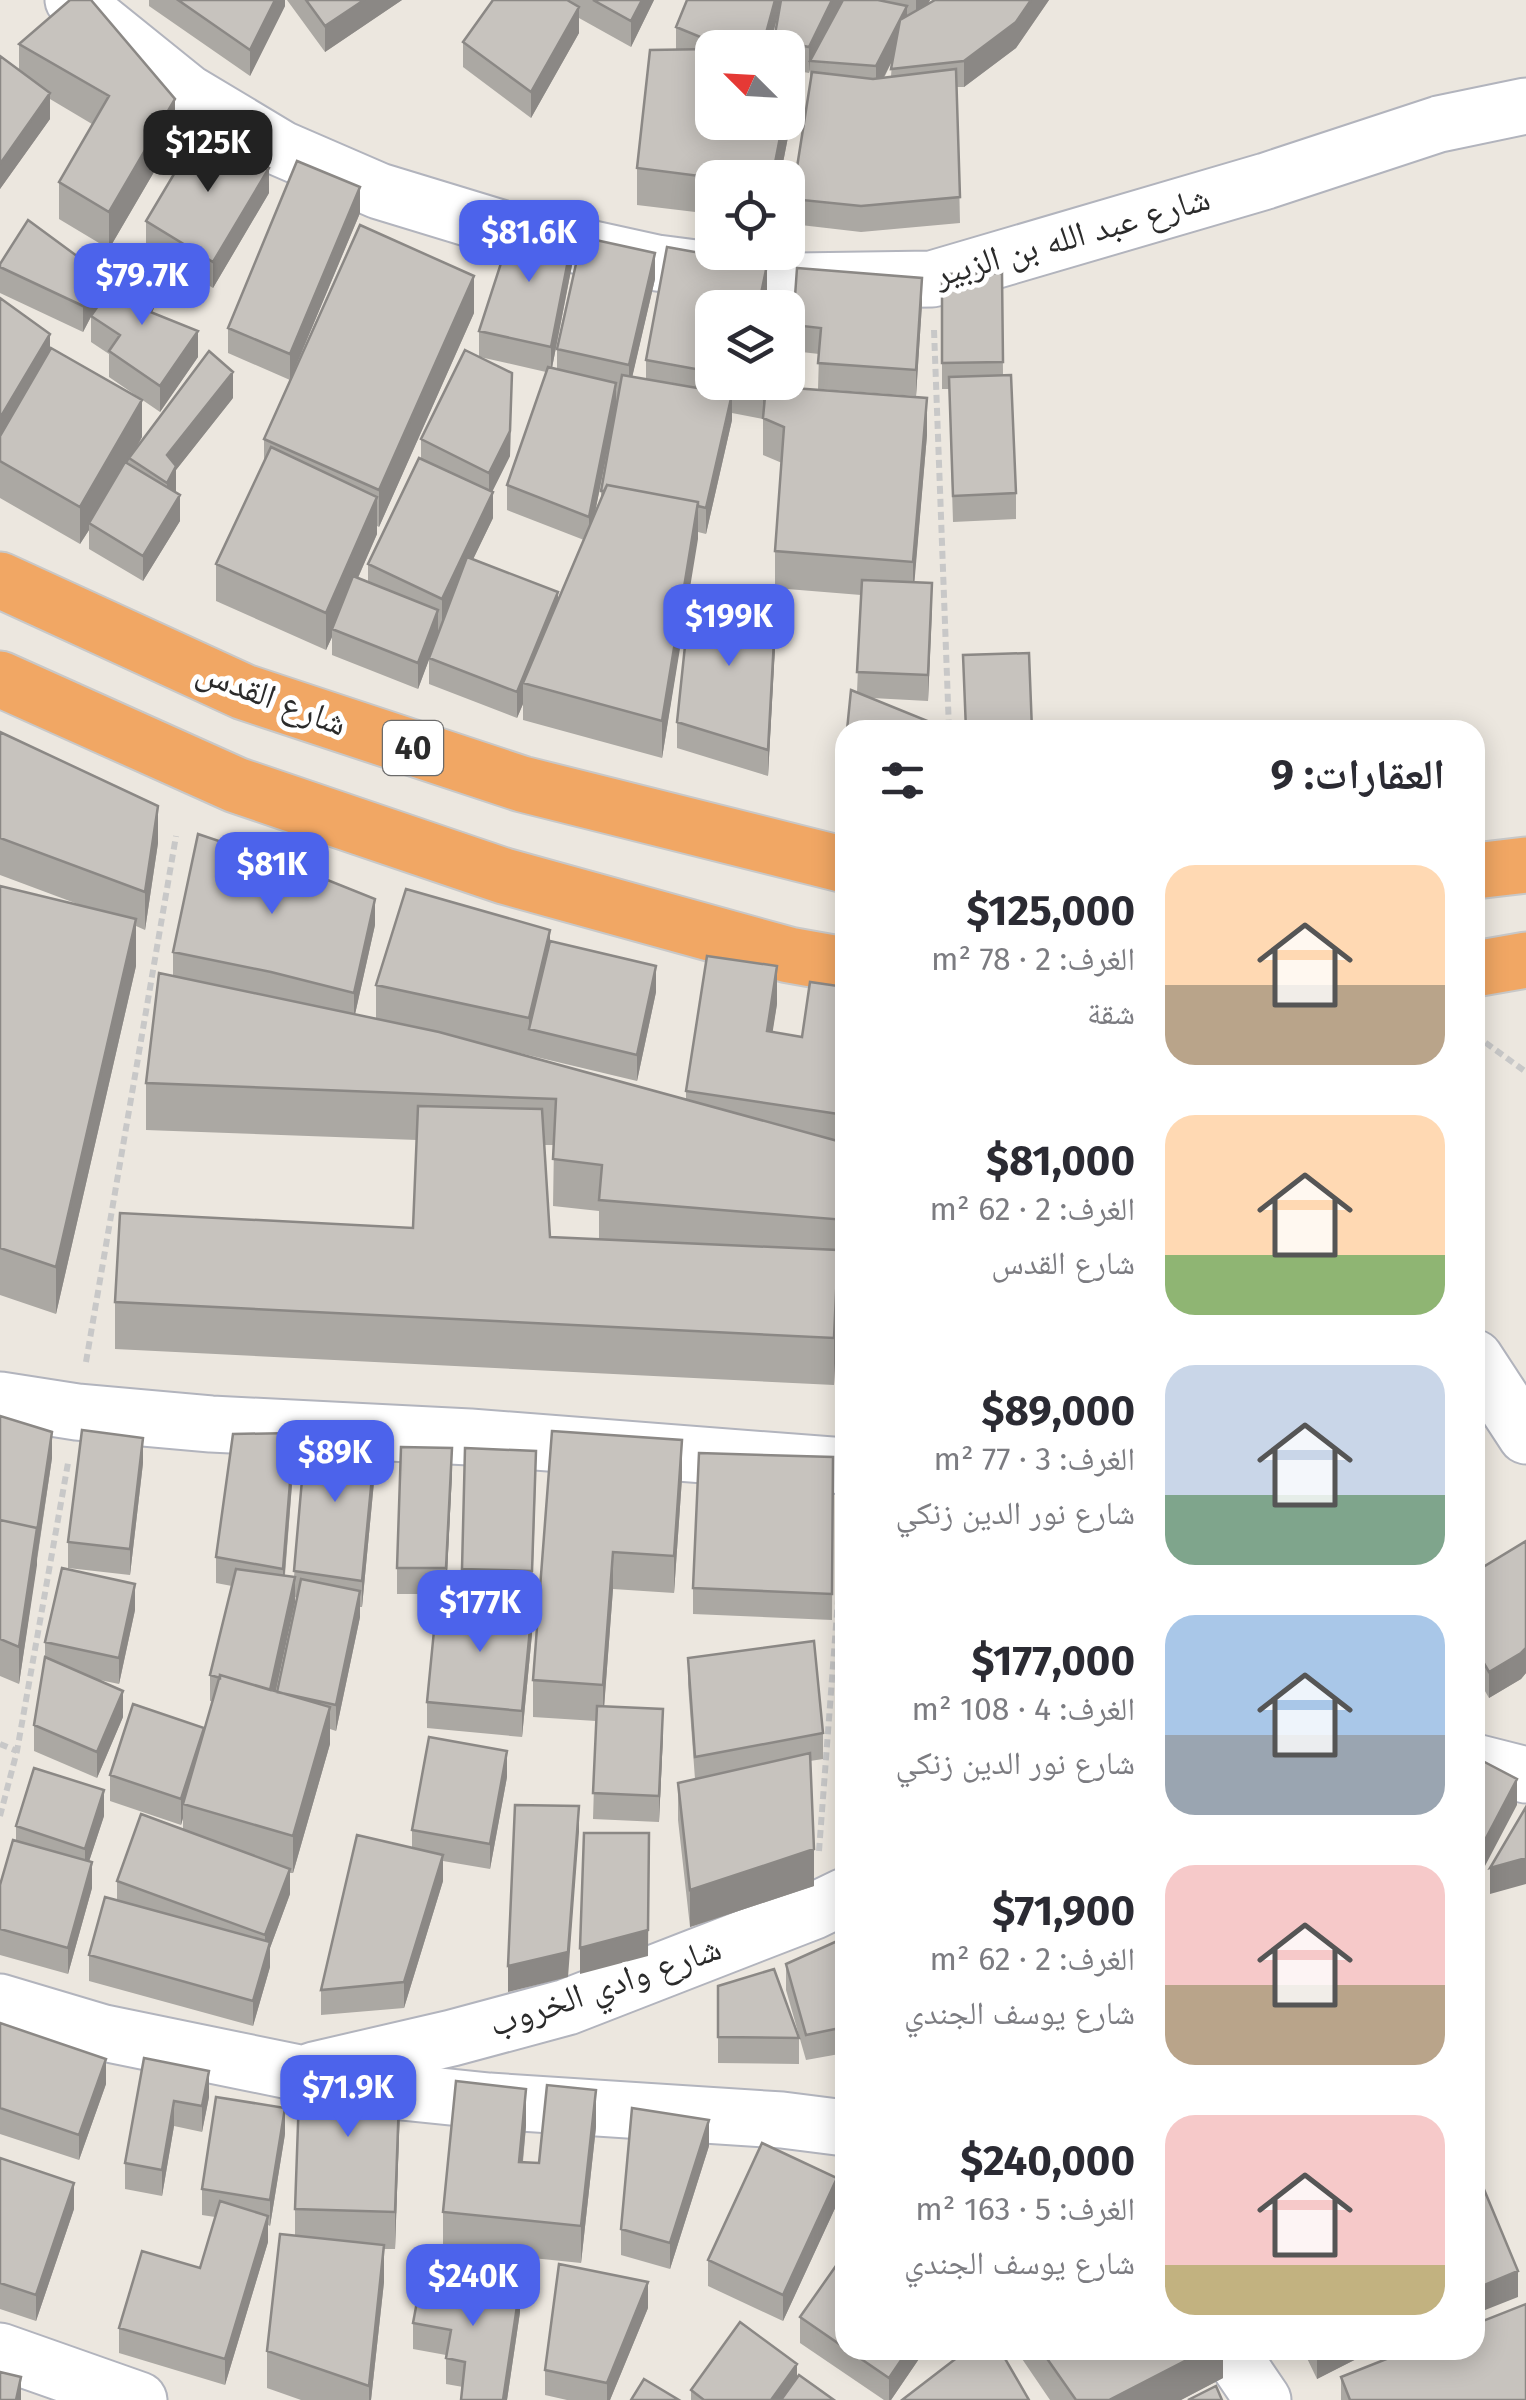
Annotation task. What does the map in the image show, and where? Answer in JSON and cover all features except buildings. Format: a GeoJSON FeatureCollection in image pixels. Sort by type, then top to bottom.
{"type":"FeatureCollection","features":[{"type":"Feature","properties":{"kind":"highway","name":"شارع القدس"},"geometry":{"type":"LineString","coordinates":[[0,580],[244,692],[522,784],[835,862]]}},
{"type":"Feature","properties":{"kind":"highway"},"geometry":{"type":"LineString","coordinates":[[0,679],[236,785],[504,876],[789,955],[835,963]]}},
{"type":"Feature","properties":{"kind":"highway"},"geometry":{"type":"LineString","coordinates":[[1485,870],[1526,866]]}},
{"type":"Feature","properties":{"kind":"highway"},"geometry":{"type":"LineString","coordinates":[[1485,966],[1526,960]]}},
{"type":"Feature","properties":{"kind":"street","name":"شارع عبد الله بن الزبير"},"geometry":{"type":"LineString","coordinates":[[74,0],[186,92],[282,149],[379,191],[507,230],[657,264],[796,281],[932,279],[1266,181],[1440,124],[1526,106]]}},
{"type":"Feature","properties":{"kind":"street"},"geometry":{"type":"LineString","coordinates":[[1485,1387],[1526,1436]]}},
{"type":"Feature","properties":{"kind":"street"},"geometry":{"type":"LineString","coordinates":[[0,1400],[77,1412],[212,1424],[470,1437],[835,1465]]}},
{"type":"Feature","properties":{"kind":"street"},"geometry":{"type":"LineString","coordinates":[[1485,1765],[1526,1775]]}},
{"type":"Feature","properties":{"kind":"street","name":"شارع وادي الخروب"},"geometry":{"type":"LineString","coordinates":[[302,2073],[567,2007],[830,1903]]}},
{"type":"Feature","properties":{"kind":"street"},"geometry":{"type":"LineString","coordinates":[[0,2002],[104,2033],[382,2090],[835,2127]]}},
{"type":"Feature","properties":{"kind":"street"},"geometry":{"type":"LineString","coordinates":[[0,2352],[139,2400]]}},
{"type":"Feature","properties":{"kind":"street"},"geometry":{"type":"LineString","coordinates":[[1236,2360],[1264,2400]]}},
{"type":"Feature","properties":{"kind":"path"},"geometry":{"type":"LineString","coordinates":[[932,279],[949,720]]}},
{"type":"Feature","properties":{"kind":"path"},"geometry":{"type":"LineString","coordinates":[[0,1816],[17,1751],[176,836]]}},
{"type":"Feature","properties":{"kind":"path"},"geometry":{"type":"LineString","coordinates":[[1485,1042],[1526,1072]]}},
{"type":"Feature","properties":{"kind":"path"},"geometry":{"type":"LineString","coordinates":[[0,1744],[17,1751]]}},
{"type":"Feature","properties":{"kind":"path"},"geometry":{"type":"LineString","coordinates":[[830,1903],[835,1770]]}}]}
